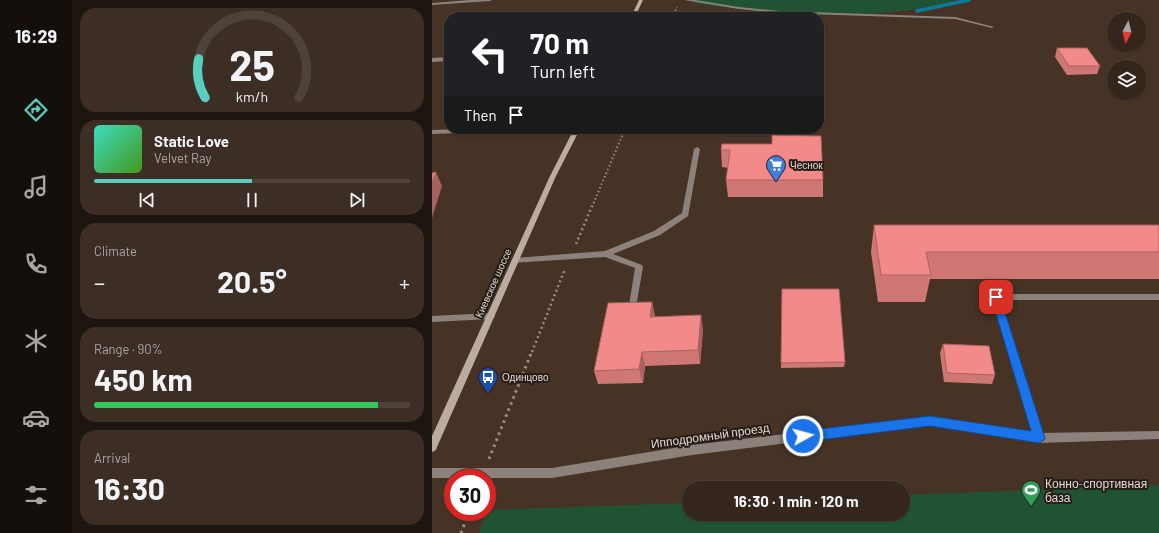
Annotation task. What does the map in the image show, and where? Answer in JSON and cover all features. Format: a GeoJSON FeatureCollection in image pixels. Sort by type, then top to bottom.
{"type":"FeatureCollection","features":[{"type":"Feature","properties":{"kind":"main road"},"geometry":{"type":"LineString","coordinates":[[635,12],[641,0]]}},
{"type":"Feature","properties":{"kind":"main road","name":"Киевское шоссе"},"geometry":{"type":"LineString","coordinates":[[432,447],[553,176],[574,134]]}},
{"type":"Feature","properties":{"kind":"street"},"geometry":{"type":"LineString","coordinates":[[432,4],[490,0]]}},
{"type":"Feature","properties":{"kind":"street"},"geometry":{"type":"LineString","coordinates":[[686,0],[739,8],[780,12]]}},
{"type":"Feature","properties":{"kind":"street"},"geometry":{"type":"LineString","coordinates":[[824,14],[955,18],[992,26]]}},
{"type":"Feature","properties":{"kind":"street"},"geometry":{"type":"LineString","coordinates":[[432,60],[444,59]]}},
{"type":"Feature","properties":{"kind":"street"},"geometry":{"type":"LineString","coordinates":[[432,132],[444,132]]}},
{"type":"Feature","properties":{"kind":"street"},"geometry":{"type":"LineString","coordinates":[[515,261],[606,254],[657,232],[685,214],[697,149]]}},
{"type":"Feature","properties":{"kind":"street"},"geometry":{"type":"LineString","coordinates":[[606,254],[639,267],[633,305]]}},
{"type":"Feature","properties":{"kind":"street"},"geometry":{"type":"LineString","coordinates":[[1039,438],[996,297],[1159,297]]}},
{"type":"Feature","properties":{"kind":"street"},"geometry":{"type":"LineString","coordinates":[[432,319],[491,316]]}},
{"type":"Feature","properties":{"kind":"street","name":"Ипподромный проезд"},"geometry":{"type":"LineString","coordinates":[[496,474],[552,473],[692,450],[930,421],[1039,438],[1159,435]]}},
{"type":"Feature","properties":{"kind":"street","name":"Ипподромный проезд"},"geometry":{"type":"LineString","coordinates":[[432,473],[444,473]]}},
{"type":"Feature","properties":{"kind":"path"},"geometry":{"type":"LineString","coordinates":[[674,12],[677,6]]}},
{"type":"Feature","properties":{"kind":"path"},"geometry":{"type":"LineString","coordinates":[[485,469],[569,258],[622,134]]}},
{"type":"Feature","properties":{"kind":"path"},"geometry":{"type":"LineString","coordinates":[[461,533],[466,521]]}},
{"type":"Feature","properties":{"kind":"green space"},"geometry":{"type":"Polygon","coordinates":[[[691,0],[953,0],[953,5],[896,12],[841,15],[824,15],[824,12],[768,12],[694,3],[691,0]]]}},
{"type":"Feature","properties":{"kind":"green space","name":"Конно-спортивная база"},"geometry":{"type":"Polygon","coordinates":[[[1159,485],[1159,533],[479,533],[483,521],[496,521],[496,510],[682,503],[682,521],[910,521],[910,495],[1159,485]]]}},
{"type":"Feature","properties":{"kind":"building"},"geometry":{"type":"Polygon","coordinates":[[[1057,48],[1087,48],[1100,66],[1069,66],[1057,48]]]}},
{"type":"Feature","properties":{"kind":"building"},"geometry":{"type":"Polygon","coordinates":[[[772,135],[821,136],[823,180],[726,180],[730,150],[721,150],[722,144],[772,144],[772,135]]]}},
{"type":"Feature","properties":{"kind":"building"},"geometry":{"type":"Polygon","coordinates":[[[436,172],[432,183],[432,173],[436,172]]]}},
{"type":"Feature","properties":{"kind":"building"},"geometry":{"type":"Polygon","coordinates":[[[874,225],[1159,225],[1159,252],[926,252],[931,275],[881,275],[874,225]]]}},
{"type":"Feature","properties":{"kind":"building"},"geometry":{"type":"Polygon","coordinates":[[[782,289],[839,289],[845,362],[781,363],[782,289]]]}},
{"type":"Feature","properties":{"kind":"building"},"geometry":{"type":"Polygon","coordinates":[[[652,302],[650,317],[701,315],[698,350],[642,352],[639,369],[594,371],[608,303],[652,302]]]}},
{"type":"Feature","properties":{"kind":"building"},"geometry":{"type":"Polygon","coordinates":[[[943,344],[989,346],[995,375],[947,373],[943,344]]]}},
{"type":"Feature","properties":{"kind":"waterway"},"geometry":{"type":"LineString","coordinates":[[917,11],[969,0]]}},
{"type":"Feature","properties":{"kind":"place","name":"Чеснок"},"geometry":{"type":"Point","coordinates":[776,182]}},
{"type":"Feature","properties":{"kind":"place","name":"Одинцово"},"geometry":{"type":"Point","coordinates":[488,394]}},
{"type":"Feature","properties":{"kind":"place","name":"Конно-спортивная база"},"geometry":{"type":"Point","coordinates":[1031,507]}},
{"type":"Feature","properties":{"kind":"route"},"geometry":{"type":"LineString","coordinates":[[803,436],[930,421],[1039,438],[996,297]]}}]}
